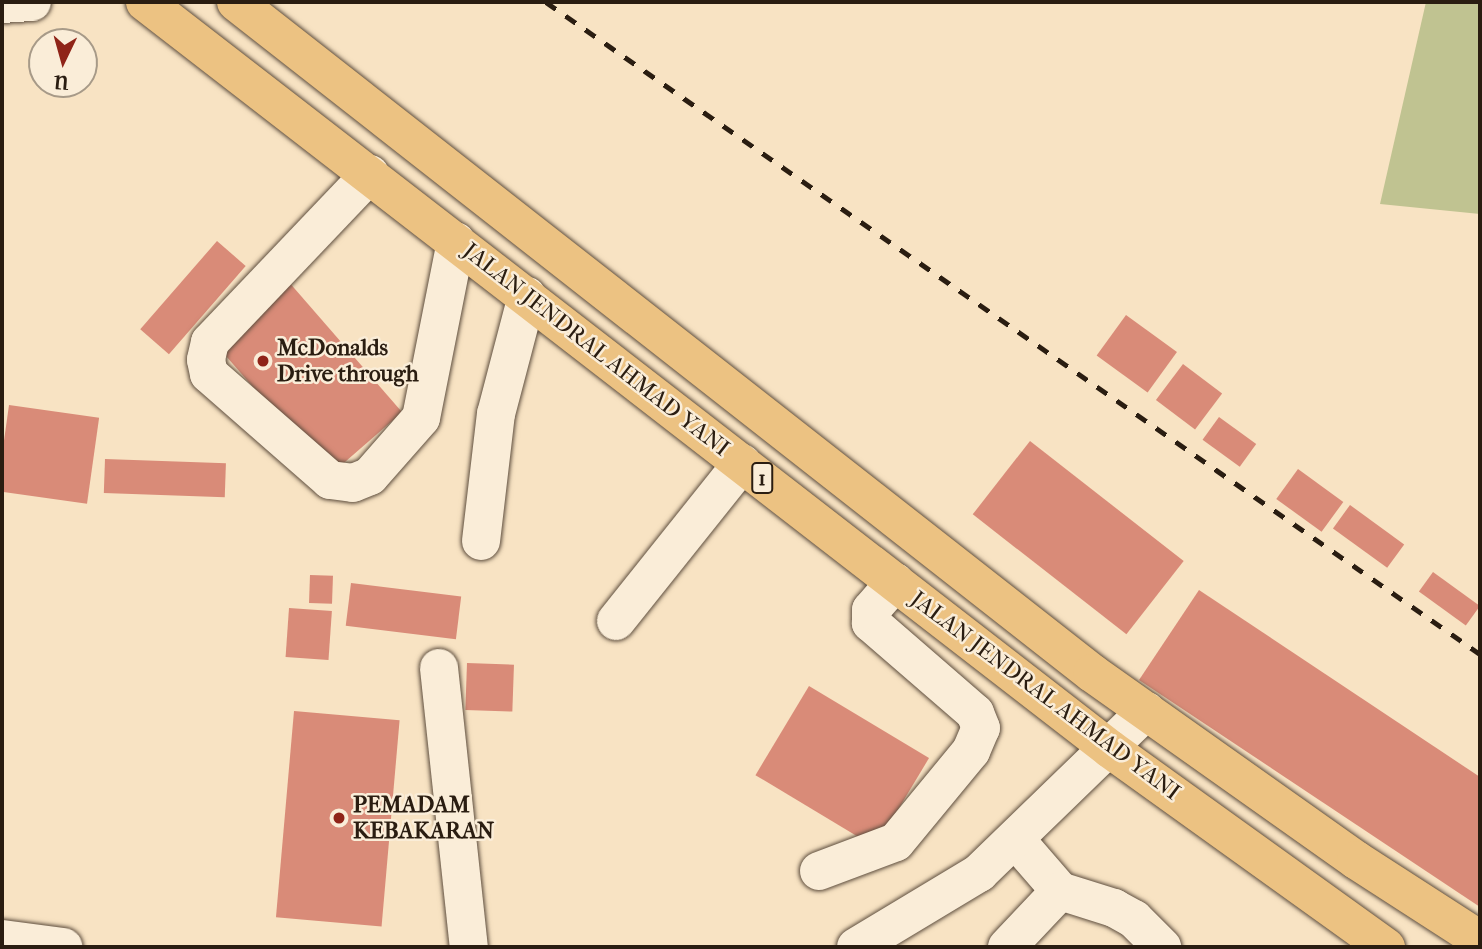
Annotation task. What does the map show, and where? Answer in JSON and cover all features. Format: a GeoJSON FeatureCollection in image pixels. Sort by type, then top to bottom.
{"type":"FeatureCollection","features":[{"type":"Feature","properties":{"kind":"highway","name":"JALAN JENDRAL AHMAD YANI"},"geometry":{"type":"LineString","coordinates":[[145,2],[1110,749],[1386,947]]}},
{"type":"Feature","properties":{"kind":"highway","name":"JALAN JENDRAL AHMAD YANI"},"geometry":{"type":"LineString","coordinates":[[236,2],[1146,712],[1356,860],[1480,940]]}},
{"type":"Feature","properties":{"kind":"lane"},"geometry":{"type":"LineString","coordinates":[[2,4],[32,2]]}},
{"type":"Feature","properties":{"kind":"lane"},"geometry":{"type":"LineString","coordinates":[[370,174],[210,342],[206,360],[209,374],[330,480],[353,483],[370,476],[421,418],[456,241]]}},
{"type":"Feature","properties":{"kind":"lane"},"geometry":{"type":"LineString","coordinates":[[481,541],[496,414],[527,296]]}},
{"type":"Feature","properties":{"kind":"lane"},"geometry":{"type":"LineString","coordinates":[[616,621],[742,463]]}},
{"type":"Feature","properties":{"kind":"lane"},"geometry":{"type":"LineString","coordinates":[[819,872],[896,842],[971,751],[981,729],[975,713],[871,623],[871,610],[895,582]]}},
{"type":"Feature","properties":{"kind":"lane"},"geometry":{"type":"LineString","coordinates":[[439,668],[469,947]]}},
{"type":"Feature","properties":{"kind":"lane"},"geometry":{"type":"LineString","coordinates":[[856,947],[979,873],[1146,712]]}},
{"type":"Feature","properties":{"kind":"lane"},"geometry":{"type":"LineString","coordinates":[[1015,839],[1060,891],[1114,908],[1134,919],[1161,947]]}},
{"type":"Feature","properties":{"kind":"lane"},"geometry":{"type":"LineString","coordinates":[[1007,947],[1060,891]]}},
{"type":"Feature","properties":{"kind":"green space"},"geometry":{"type":"Polygon","coordinates":[[[1426,2],[1480,2],[1480,214],[1380,204],[1426,2]]]}},
{"type":"Feature","properties":{"kind":"building"},"geometry":{"type":"Polygon","coordinates":[[[217,241],[246,266],[169,354],[140,329],[217,241]]]}},
{"type":"Feature","properties":{"kind":"building"},"geometry":{"type":"Polygon","coordinates":[[[288,281],[402,412],[330,475],[216,344],[288,281]]]}},
{"type":"Feature","properties":{"kind":"building"},"geometry":{"type":"Polygon","coordinates":[[[1126,315],[1177,352],[1148,392],[1097,355],[1126,315]]]}},
{"type":"Feature","properties":{"kind":"building"},"geometry":{"type":"Polygon","coordinates":[[[1183,364],[1222,393],[1195,429],[1156,400],[1183,364]]]}},
{"type":"Feature","properties":{"kind":"building"},"geometry":{"type":"Polygon","coordinates":[[[9,405],[99,418],[87,504],[2,492],[2,455],[9,405]]]}},
{"type":"Feature","properties":{"kind":"building"},"geometry":{"type":"Polygon","coordinates":[[[1219,417],[1256,444],[1240,467],[1203,440],[1219,417]]]}},
{"type":"Feature","properties":{"kind":"building"},"geometry":{"type":"Polygon","coordinates":[[[1030,441],[1184,561],[1126,634],[973,514],[1030,441]]]}},
{"type":"Feature","properties":{"kind":"building"},"geometry":{"type":"Polygon","coordinates":[[[105,459],[226,463],[225,497],[104,493],[105,459]]]}},
{"type":"Feature","properties":{"kind":"building"},"geometry":{"type":"Polygon","coordinates":[[[1298,469],[1343,502],[1322,532],[1276,499],[1298,469]]]}},
{"type":"Feature","properties":{"kind":"building"},"geometry":{"type":"Polygon","coordinates":[[[1350,505],[1404,544],[1387,568],[1333,528],[1350,505]]]}},
{"type":"Feature","properties":{"kind":"building"},"geometry":{"type":"Polygon","coordinates":[[[1433,572],[1480,606],[1466,626],[1419,591],[1433,572]]]}},
{"type":"Feature","properties":{"kind":"building"},"geometry":{"type":"Polygon","coordinates":[[[310,575],[333,576],[332,604],[309,603],[310,575]]]}},
{"type":"Feature","properties":{"kind":"building"},"geometry":{"type":"Polygon","coordinates":[[[351,583],[461,597],[456,639],[346,626],[351,583]]]}},
{"type":"Feature","properties":{"kind":"building"},"geometry":{"type":"Polygon","coordinates":[[[1199,590],[1480,777],[1480,907],[1139,680],[1199,590]]]}},
{"type":"Feature","properties":{"kind":"building"},"geometry":{"type":"Polygon","coordinates":[[[289,608],[332,611],[328,660],[286,657],[289,608]]]}},
{"type":"Feature","properties":{"kind":"building"},"geometry":{"type":"Polygon","coordinates":[[[467,663],[514,665],[512,712],[465,710],[467,663]]]}},
{"type":"Feature","properties":{"kind":"building"},"geometry":{"type":"Polygon","coordinates":[[[809,686],[929,758],[875,847],[755,775],[809,686]]]}},
{"type":"Feature","properties":{"kind":"building","name":"PEMADAM KEBAKARAN"},"geometry":{"type":"Polygon","coordinates":[[[294,711],[400,720],[382,926],[276,917],[294,711]]]}},
{"type":"Feature","properties":{"kind":"railway"},"geometry":{"type":"LineString","coordinates":[[546,2],[1480,654]]}},
{"type":"Feature","properties":{"kind":"place","name":"McDonalds Drive through"},"geometry":{"type":"Point","coordinates":[263,361]}},
{"type":"Feature","properties":{"kind":"place","name":"PEMADAM KEBAKARAN"},"geometry":{"type":"Point","coordinates":[339,818]}}]}
